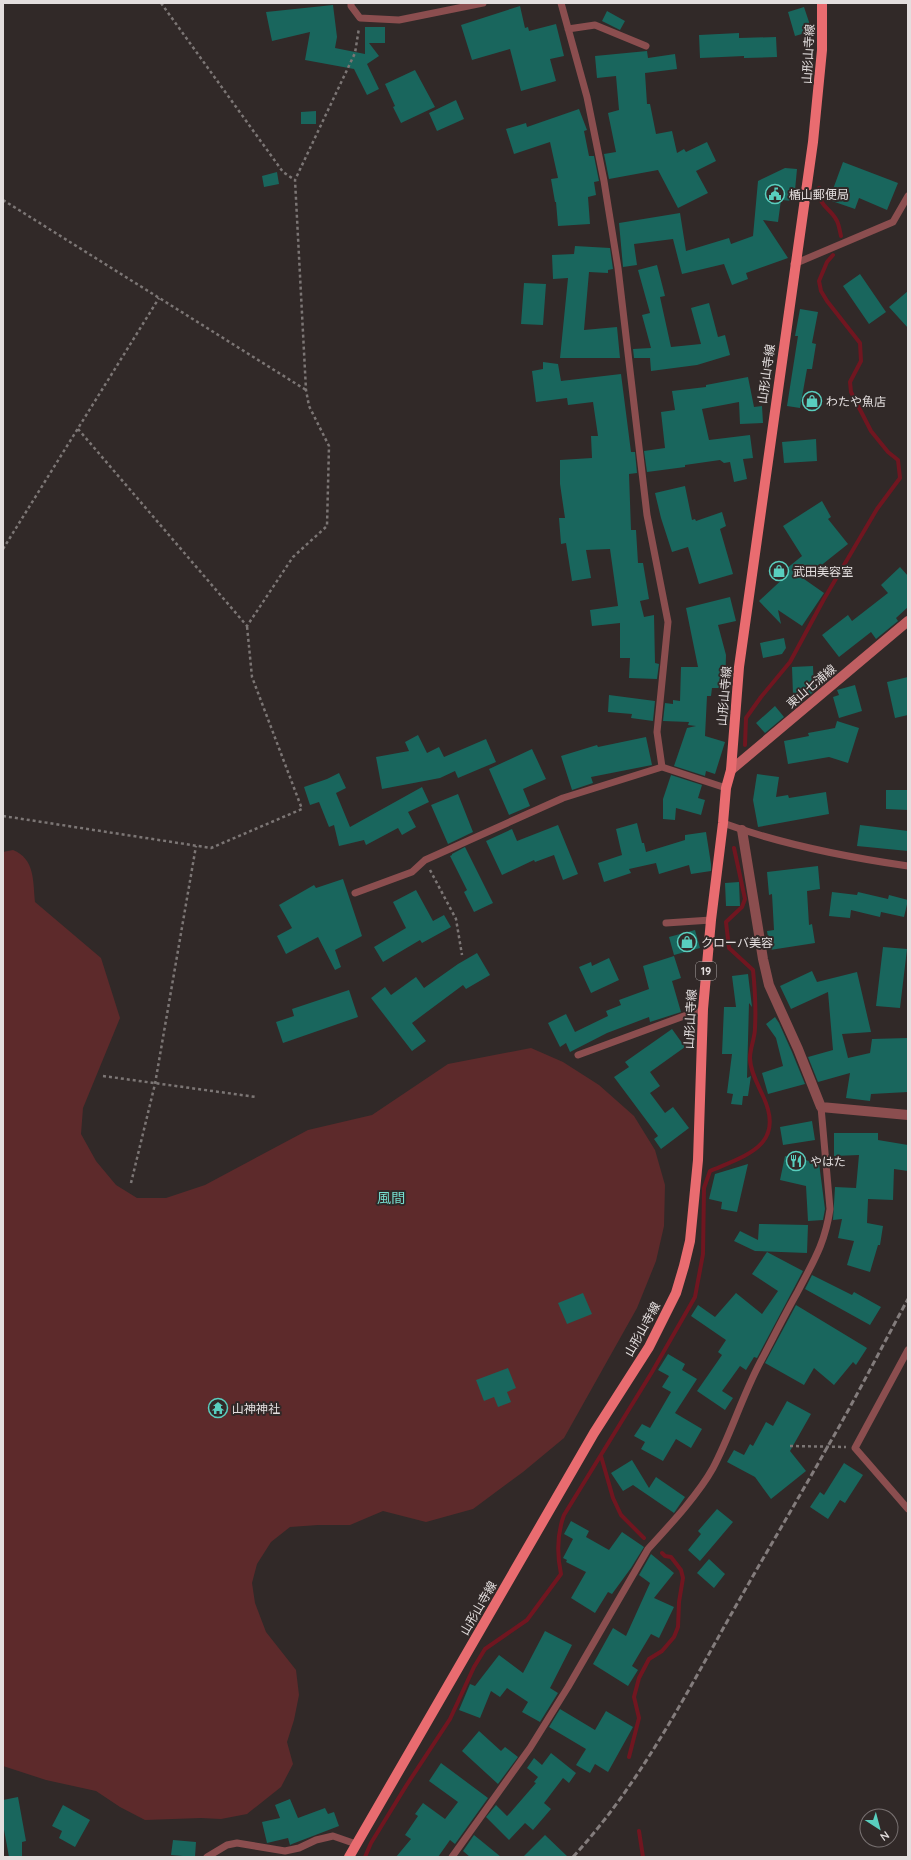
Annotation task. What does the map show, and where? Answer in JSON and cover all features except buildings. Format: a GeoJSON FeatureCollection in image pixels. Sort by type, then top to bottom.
{"type":"FeatureCollection","features":[{"type":"Feature","properties":{"kind":"main road","name":"山形山寺線"},"geometry":{"type":"LineString","coordinates":[[349,1857],[594,1433],[649,1347],[676,1293],[690,1241],[698,1160],[703,1009],[710,920],[724,823],[726,788],[731,770],[739,667],[794,264],[813,142],[820,82],[822,3]]}},
{"type":"Feature","properties":{"kind":"main road","name":"東山七浦線"},"geometry":{"type":"LineString","coordinates":[[731,770],[908,621]]}},
{"type":"Feature","properties":{"kind":"street"},"geometry":{"type":"LineString","coordinates":[[742,830],[763,959],[769,985],[798,1049],[821,1107],[908,1115]]}},
{"type":"Feature","properties":{"kind":"lane"},"geometry":{"type":"LineString","coordinates":[[351,3],[360,18],[399,20],[484,3]]}},
{"type":"Feature","properties":{"kind":"lane"},"geometry":{"type":"LineString","coordinates":[[561,3],[587,97],[604,181],[618,268],[647,515],[668,622],[657,732],[662,767]]}},
{"type":"Feature","properties":{"kind":"lane"},"geometry":{"type":"LineString","coordinates":[[568,29],[595,25],[646,46]]}},
{"type":"Feature","properties":{"kind":"lane"},"geometry":{"type":"LineString","coordinates":[[794,264],[893,222],[908,196]]}},
{"type":"Feature","properties":{"kind":"lane"},"geometry":{"type":"LineString","coordinates":[[354,894],[412,872],[425,860],[563,798],[662,767],[726,788]]}},
{"type":"Feature","properties":{"kind":"lane"},"geometry":{"type":"LineString","coordinates":[[724,823],[786,843],[870,861],[908,866]]}},
{"type":"Feature","properties":{"kind":"lane"},"geometry":{"type":"LineString","coordinates":[[666,923],[710,920]]}},
{"type":"Feature","properties":{"kind":"lane"},"geometry":{"type":"LineString","coordinates":[[578,1055],[703,1009]]}},
{"type":"Feature","properties":{"kind":"lane"},"geometry":{"type":"LineString","coordinates":[[452,1857],[530,1748],[648,1549],[664,1532],[698,1490],[712,1470],[723,1448],[756,1370],[814,1262],[822,1245],[828,1225],[830,1209],[821,1107]]}},
{"type":"Feature","properties":{"kind":"lane"},"geometry":{"type":"LineString","coordinates":[[908,1350],[855,1448],[908,1509]]}},
{"type":"Feature","properties":{"kind":"lane"},"geometry":{"type":"LineString","coordinates":[[207,1857],[227,1845],[237,1843],[285,1851],[299,1848],[316,1840],[333,1836],[356,1844]]}},
{"type":"Feature","properties":{"kind":"path"},"geometry":{"type":"LineString","coordinates":[[161,3],[283,172],[294,180]]}},
{"type":"Feature","properties":{"kind":"path"},"geometry":{"type":"LineString","coordinates":[[247,626],[293,557],[327,526],[329,446],[309,406],[306,390],[294,180],[355,53],[360,18]]}},
{"type":"Feature","properties":{"kind":"path"},"geometry":{"type":"LineString","coordinates":[[3,200],[306,390]]}},
{"type":"Feature","properties":{"kind":"path"},"geometry":{"type":"LineString","coordinates":[[3,549],[159,298]]}},
{"type":"Feature","properties":{"kind":"path"},"geometry":{"type":"LineString","coordinates":[[3,816],[211,848],[302,809],[252,677],[247,626],[78,429]]}},
{"type":"Feature","properties":{"kind":"path"},"geometry":{"type":"LineString","coordinates":[[131,1183],[155,1084],[196,846]]}},
{"type":"Feature","properties":{"kind":"path"},"geometry":{"type":"LineString","coordinates":[[425,860],[456,918],[462,955]]}},
{"type":"Feature","properties":{"kind":"path"},"geometry":{"type":"LineString","coordinates":[[103,1076],[256,1097]]}},
{"type":"Feature","properties":{"kind":"path"},"geometry":{"type":"LineString","coordinates":[[790,1446],[834,1446],[855,1448]]}},
{"type":"Feature","properties":{"kind":"shaded area"},"geometry":{"type":"Polygon","coordinates":[[[13,850],[25,859],[32,872],[35,902],[101,958],[120,1018],[83,1108],[81,1134],[96,1161],[116,1185],[137,1198],[166,1198],[205,1185],[308,1130],[372,1115],[448,1064],[531,1048],[563,1062],[599,1085],[634,1116],[655,1150],[665,1185],[664,1226],[656,1261],[637,1308],[564,1438],[523,1472],[473,1509],[426,1522],[383,1511],[350,1525],[290,1527],[271,1542],[257,1564],[252,1583],[255,1603],[266,1632],[296,1670],[299,1695],[294,1720],[287,1742],[293,1764],[281,1787],[247,1814],[221,1819],[201,1818],[145,1820],[120,1807],[96,1791],[46,1780],[3,1766],[3,852],[13,850]]]}},
{"type":"Feature","properties":{"kind":"waterway"},"geometry":{"type":"LineString","coordinates":[[819,188],[820,199],[837,221],[841,236]]}},
{"type":"Feature","properties":{"kind":"waterway"},"geometry":{"type":"LineString","coordinates":[[745,745],[746,718],[790,662],[824,599],[877,509],[900,478],[898,460],[888,452],[871,431],[851,392],[850,382],[861,361],[860,343],[827,301],[821,291],[819,281],[827,262],[833,255]]}},
{"type":"Feature","properties":{"kind":"waterway"},"geometry":{"type":"LineString","coordinates":[[365,1857],[371,1843],[406,1786],[450,1719],[474,1667],[485,1649],[527,1620],[561,1574],[558,1544],[564,1515],[652,1372],[695,1297],[703,1254],[704,1188],[710,1171],[749,1153],[759,1146],[766,1137],[770,1126],[769,1113],[750,1063],[755,1021],[753,970],[729,948],[726,922],[742,907],[745,899],[734,848]]}},
{"type":"Feature","properties":{"kind":"waterway"},"geometry":{"type":"LineString","coordinates":[[601,1456],[613,1498],[621,1515],[644,1538]]}},
{"type":"Feature","properties":{"kind":"waterway"},"geometry":{"type":"LineString","coordinates":[[629,1757],[639,1718],[634,1697],[639,1678],[649,1659],[662,1651],[674,1637],[678,1627],[679,1602],[683,1578],[681,1570],[671,1557],[665,1556],[662,1553]]}},
{"type":"Feature","properties":{"kind":"waterway"},"geometry":{"type":"LineString","coordinates":[[639,1831],[643,1857]]}},
{"type":"Feature","properties":{"kind":"railway"},"geometry":{"type":"LineString","coordinates":[[573,1857],[620,1800],[679,1707],[838,1428],[908,1299]]}},
{"type":"Feature","properties":{"kind":"place","name":"楯山郵便局"},"geometry":{"type":"Point","coordinates":[775,194]}},
{"type":"Feature","properties":{"kind":"place","name":"わたや魚店"},"geometry":{"type":"Point","coordinates":[812,401]}},
{"type":"Feature","properties":{"kind":"place","name":"武田美容室"},"geometry":{"type":"Point","coordinates":[779,571]}},
{"type":"Feature","properties":{"kind":"place","name":"クローバ美容"},"geometry":{"type":"Point","coordinates":[687,942]}},
{"type":"Feature","properties":{"kind":"place","name":"やはた"},"geometry":{"type":"Point","coordinates":[796,1161]}},
{"type":"Feature","properties":{"kind":"place","name":"山神神社"},"geometry":{"type":"Point","coordinates":[218,1408]}},
{"type":"Feature","properties":{"kind":"district","name":"風間"},"geometry":{"type":"Point","coordinates":[391,1198]}}]}
